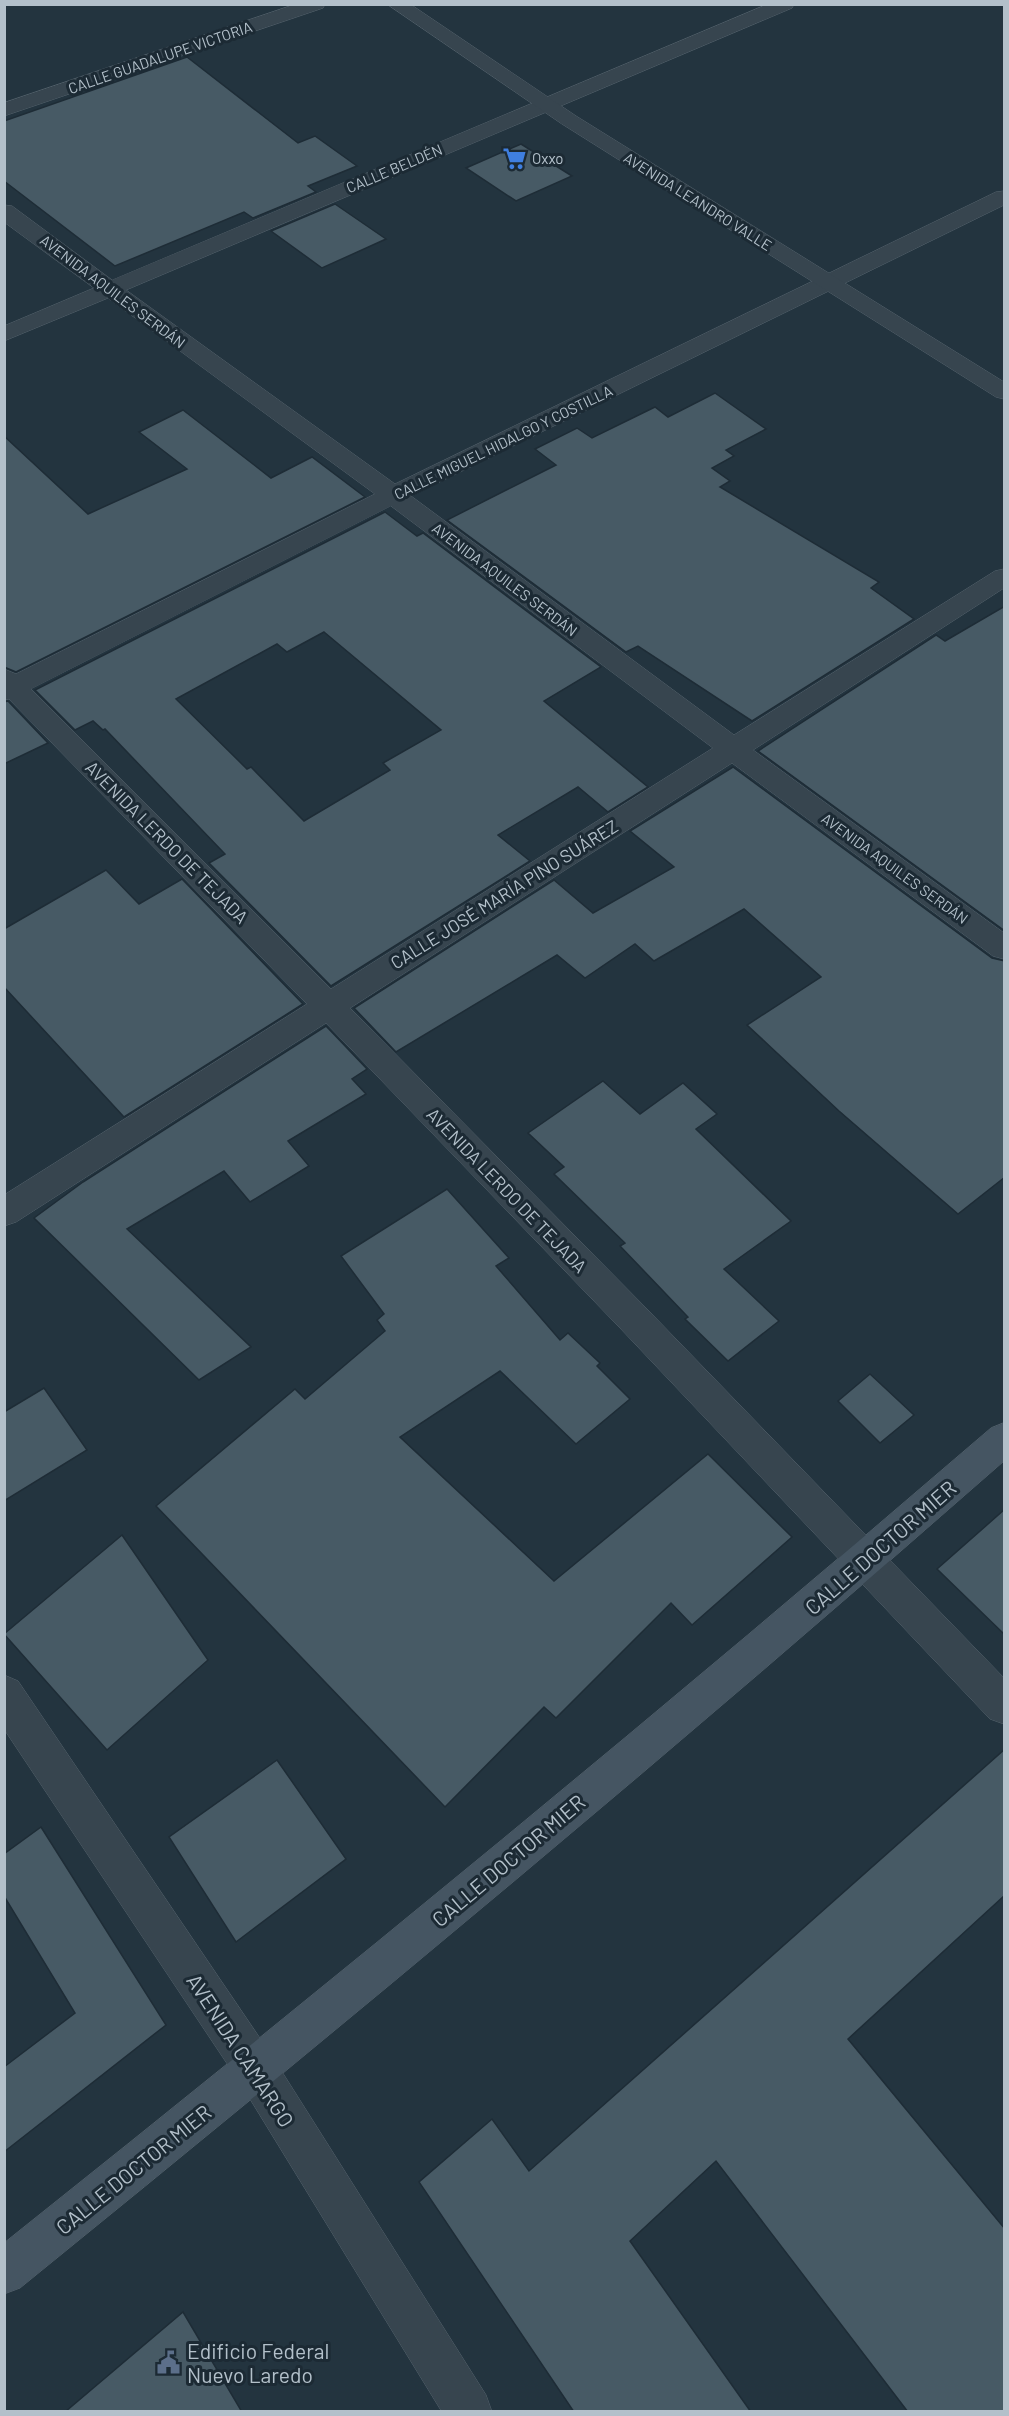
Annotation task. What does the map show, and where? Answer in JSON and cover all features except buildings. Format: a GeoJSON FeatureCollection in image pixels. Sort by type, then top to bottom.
{"type":"FeatureCollection","features":[{"type":"Feature","properties":{"kind":"main road","name":"CALLE DOCTOR MIER"},"geometry":{"type":"LineString","coordinates":[[4,2272],[257,2071],[866,1560],[1005,1439]]}},
{"type":"Feature","properties":{"kind":"street"},"geometry":{"type":"LineString","coordinates":[[251,4],[269,20]]}},
{"type":"Feature","properties":{"kind":"street","name":"CALLE GUADALUPE VICTORIA"},"geometry":{"type":"LineString","coordinates":[[4,110],[316,4]]}},
{"type":"Feature","properties":{"kind":"street","name":"AVENIDA LEANDRO VALLE"},"geometry":{"type":"LineString","coordinates":[[396,4],[545,104],[829,284],[1005,392]]}},
{"type":"Feature","properties":{"kind":"street","name":"CALLE BELDÉN"},"geometry":{"type":"LineString","coordinates":[[4,334],[784,4]]}},
{"type":"Feature","properties":{"kind":"street","name":"CALLE MIGUEL HIDALGO Y COSTILLA"},"geometry":{"type":"LineString","coordinates":[[7,685],[1005,197]]}},
{"type":"Feature","properties":{"kind":"street","name":"AVENIDA AQUILES SERDÁN"},"geometry":{"type":"LineString","coordinates":[[4,211],[393,495],[733,749],[1005,948]]}},
{"type":"Feature","properties":{"kind":"street","name":"CALLE JOSÉ MARÍA PINO SUÁREZ"},"geometry":{"type":"LineString","coordinates":[[4,1212],[1005,577]]}},
{"type":"Feature","properties":{"kind":"street","name":"AVENIDA LERDO DE TEJADA"},"geometry":{"type":"LineString","coordinates":[[7,685],[328,1006],[1005,1705]]}},
{"type":"Feature","properties":{"kind":"street","name":"AVENIDA CAMARGO"},"geometry":{"type":"LineString","coordinates":[[4,1694],[257,2071],[470,2412]]}},
{"type":"Feature","properties":{"kind":"place","name":"Oxxo"},"geometry":{"type":"Point","coordinates":[514,158]}},
{"type":"Feature","properties":{"kind":"place","name":"Edificio Federal Nuevo Laredo"},"geometry":{"type":"Point","coordinates":[169,2362]}}]}
